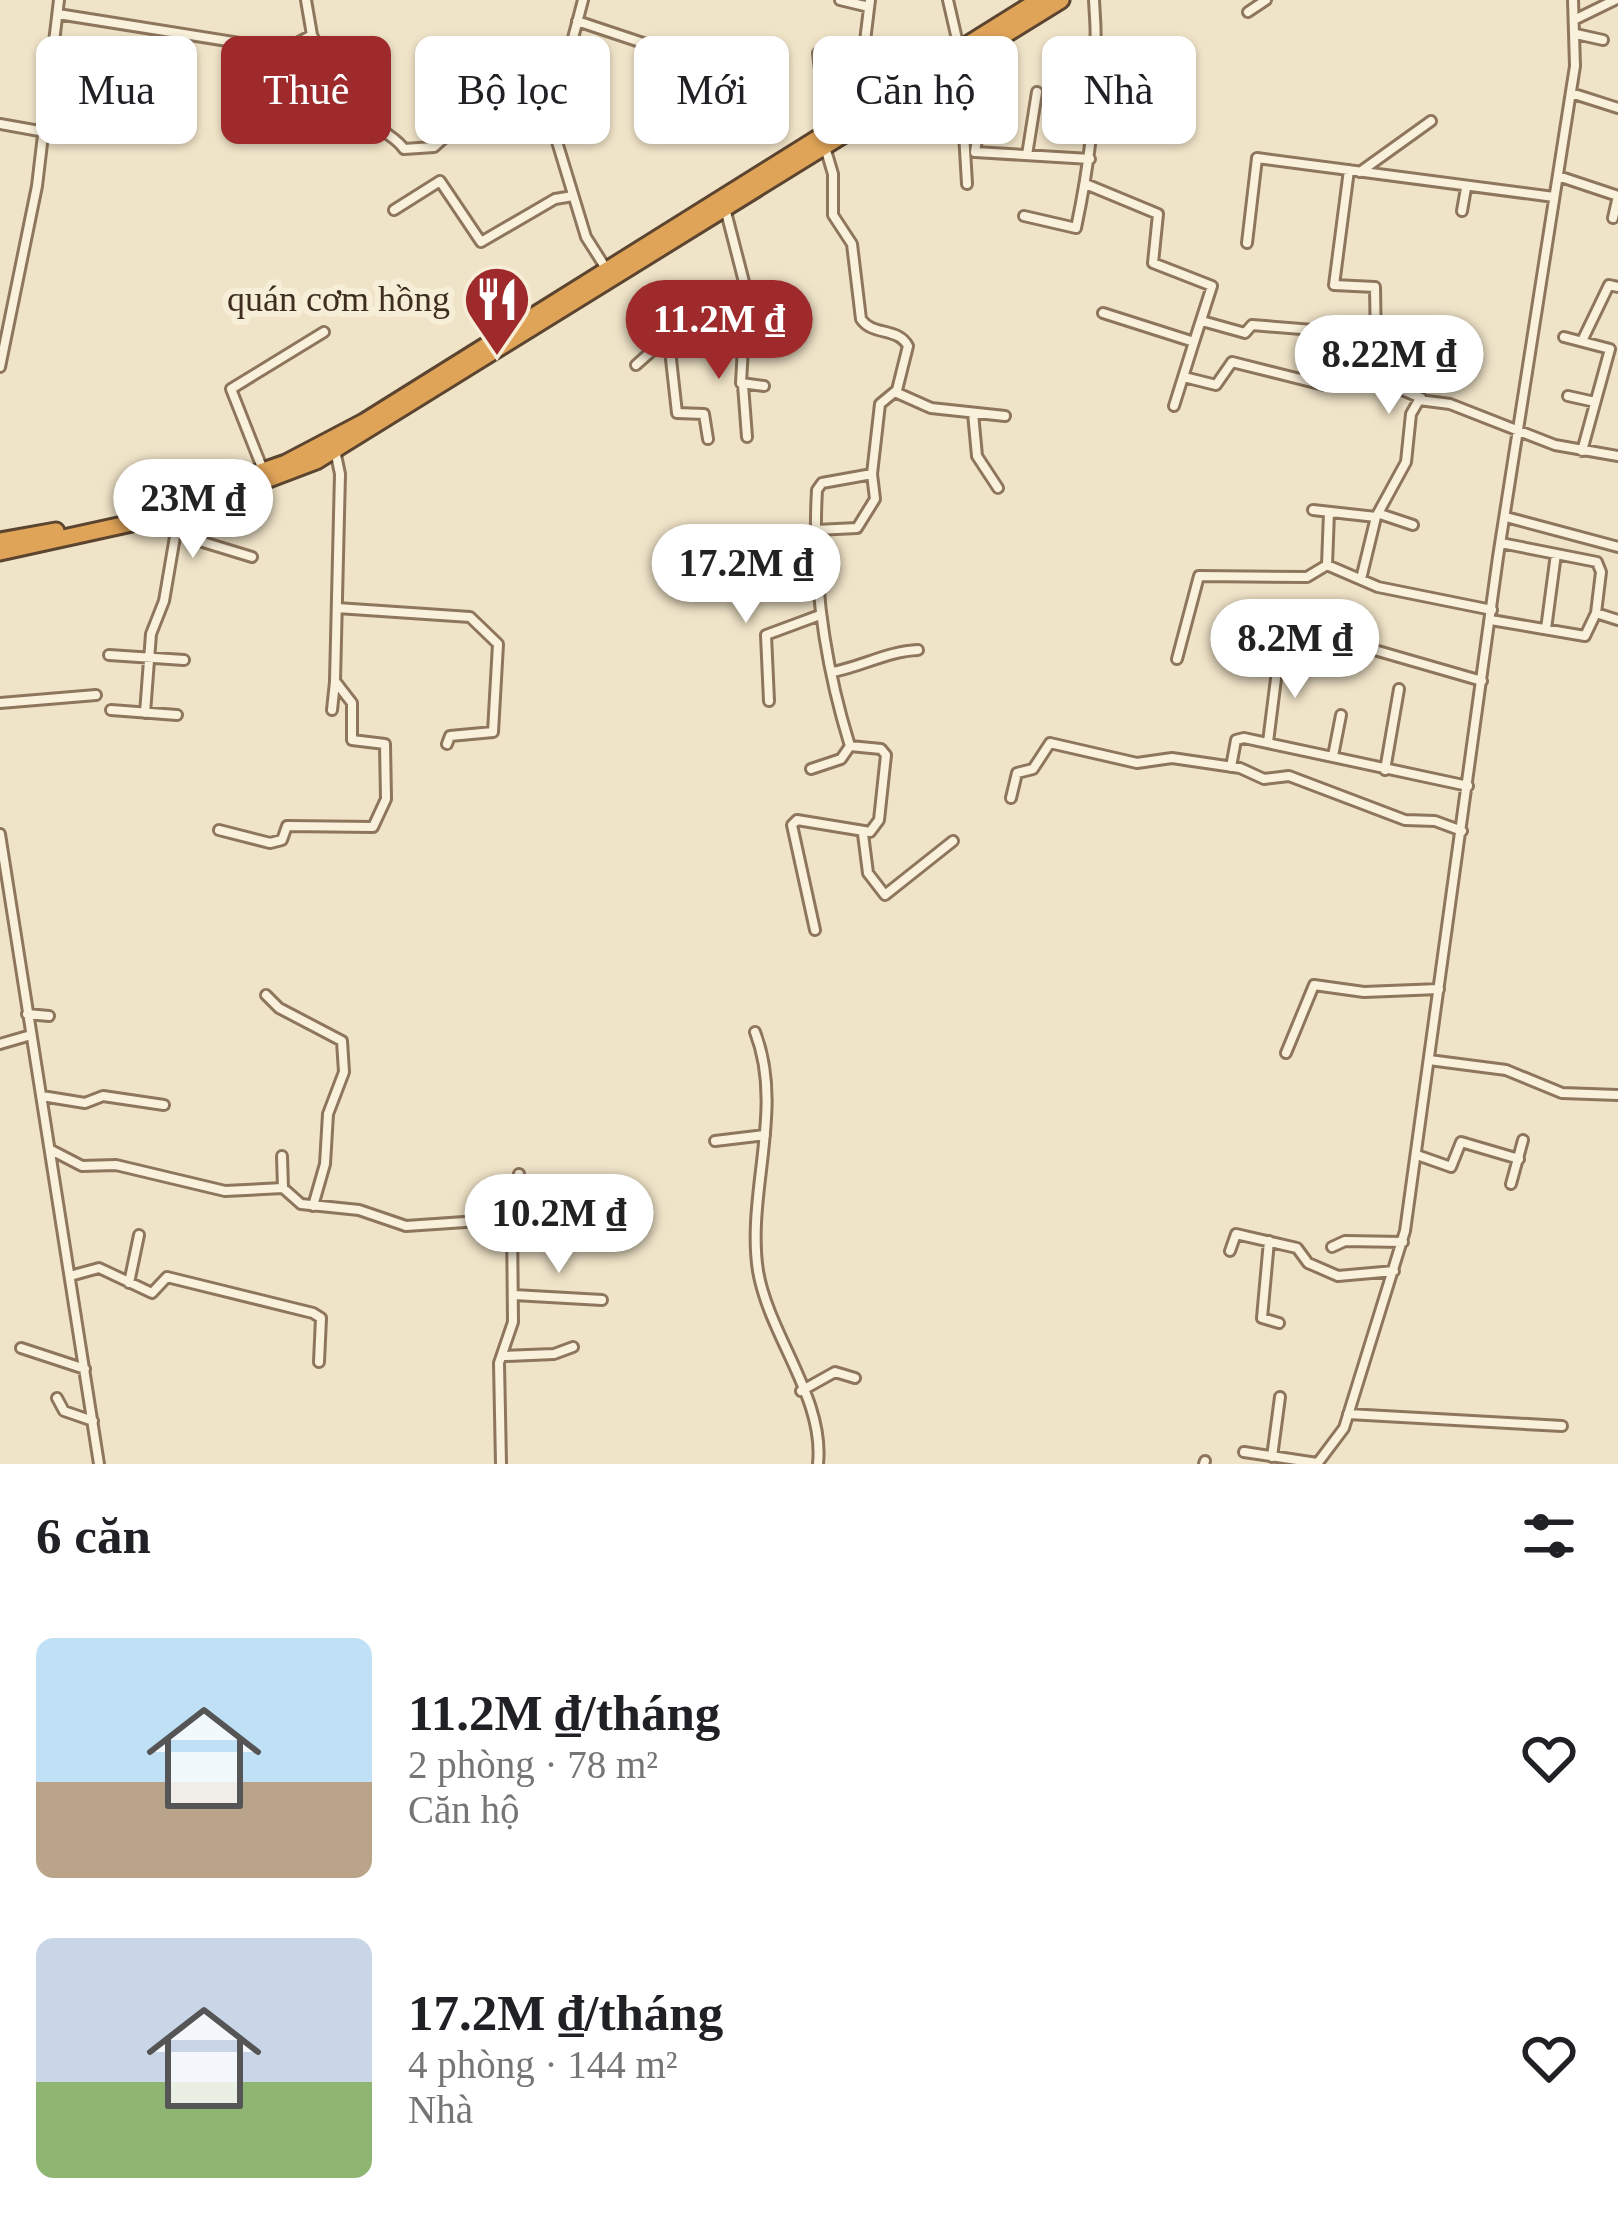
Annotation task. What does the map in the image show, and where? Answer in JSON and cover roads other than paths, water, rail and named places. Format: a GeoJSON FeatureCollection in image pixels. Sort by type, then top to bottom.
{"type":"FeatureCollection","features":[{"type":"Feature","properties":{"kind":"highway"},"geometry":{"type":"LineString","coordinates":[[981,36],[1040,0]]}},
{"type":"Feature","properties":{"kind":"highway"},"geometry":{"type":"LineString","coordinates":[[1003,36],[1061,0]]}},
{"type":"Feature","properties":{"kind":"highway"},"geometry":{"type":"LineString","coordinates":[[0,541],[147,511],[264,471],[364,422],[816,144]]}},
{"type":"Feature","properties":{"kind":"highway"},"geometry":{"type":"LineString","coordinates":[[0,552],[173,520],[335,450],[609,272],[724,208],[817,144]]}},
{"type":"Feature","properties":{"kind":"street"},"geometry":{"type":"LineString","coordinates":[[56,36],[59,0]]}},
{"type":"Feature","properties":{"kind":"street"},"geometry":{"type":"LineString","coordinates":[[306,0],[312,35],[334,77],[360,97],[377,127],[404,148],[437,144]]}},
{"type":"Feature","properties":{"kind":"street"},"geometry":{"type":"LineString","coordinates":[[583,0],[551,117],[586,237],[609,272]]}},
{"type":"Feature","properties":{"kind":"street"},"geometry":{"type":"LineString","coordinates":[[840,0],[869,3],[865,36]]}},
{"type":"Feature","properties":{"kind":"street"},"geometry":{"type":"LineString","coordinates":[[948,0],[957,36]]}},
{"type":"Feature","properties":{"kind":"street"},"geometry":{"type":"LineString","coordinates":[[1094,0],[1097,36]]}},
{"type":"Feature","properties":{"kind":"street"},"geometry":{"type":"LineString","coordinates":[[1248,12],[1266,0]]}},
{"type":"Feature","properties":{"kind":"street"},"geometry":{"type":"LineString","coordinates":[[1244,1452],[1317,1464],[1339,1438],[1403,1242],[1501,544],[1571,93],[1576,34],[1573,0]]}},
{"type":"Feature","properties":{"kind":"street"},"geometry":{"type":"LineString","coordinates":[[1576,19],[1615,0]]}},
{"type":"Feature","properties":{"kind":"street"},"geometry":{"type":"LineString","coordinates":[[58,14],[284,50],[312,35]]}},
{"type":"Feature","properties":{"kind":"street"},"geometry":{"type":"LineString","coordinates":[[577,21],[634,40]]}},
{"type":"Feature","properties":{"kind":"street"},"geometry":{"type":"LineString","coordinates":[[1576,34],[1603,40]]}},
{"type":"Feature","properties":{"kind":"street"},"geometry":{"type":"LineString","coordinates":[[1027,155],[1037,92]]}},
{"type":"Feature","properties":{"kind":"street"},"geometry":{"type":"LineString","coordinates":[[1571,93],[1618,108]]}},
{"type":"Feature","properties":{"kind":"street"},"geometry":{"type":"LineString","coordinates":[[1365,374],[1376,335],[1375,287],[1338,287],[1333,281],[1354,171],[1432,122]]}},
{"type":"Feature","properties":{"kind":"street"},"geometry":{"type":"LineString","coordinates":[[0,124],[36,130]]}},
{"type":"Feature","properties":{"kind":"street"},"geometry":{"type":"LineString","coordinates":[[0,367],[43,144]]}},
{"type":"Feature","properties":{"kind":"street"},"geometry":{"type":"LineString","coordinates":[[816,530],[857,528],[875,499],[872,474],[879,406],[895,392],[908,344],[861,319],[852,244],[833,215],[827,144]]}},
{"type":"Feature","properties":{"kind":"street"},"geometry":{"type":"LineString","coordinates":[[965,144],[967,184]]}},
{"type":"Feature","properties":{"kind":"street"},"geometry":{"type":"LineString","coordinates":[[976,144],[975,152],[1090,159]]}},
{"type":"Feature","properties":{"kind":"street"},"geometry":{"type":"LineString","coordinates":[[1024,216],[1075,230],[1088,184],[1091,144]]}},
{"type":"Feature","properties":{"kind":"street"},"geometry":{"type":"LineString","coordinates":[[1247,243],[1255,160],[1554,196]]}},
{"type":"Feature","properties":{"kind":"street"},"geometry":{"type":"LineString","coordinates":[[1558,176],[1618,196],[1613,218]]}},
{"type":"Feature","properties":{"kind":"street"},"geometry":{"type":"LineString","coordinates":[[394,210],[440,182],[481,242],[555,199],[572,196]]}},
{"type":"Feature","properties":{"kind":"street"},"geometry":{"type":"LineString","coordinates":[[1088,184],[1160,216],[1152,261],[1211,283],[1174,406]]}},
{"type":"Feature","properties":{"kind":"street"},"geometry":{"type":"LineString","coordinates":[[1462,211],[1466,188]]}},
{"type":"Feature","properties":{"kind":"street"},"geometry":{"type":"LineString","coordinates":[[636,365],[654,349],[697,350],[744,328],[755,313],[724,208]]}},
{"type":"Feature","properties":{"kind":"street"},"geometry":{"type":"LineString","coordinates":[[1582,341],[1610,285],[1618,287]]}},
{"type":"Feature","properties":{"kind":"street"},"geometry":{"type":"LineString","coordinates":[[1102,313],[1194,342]]}},
{"type":"Feature","properties":{"kind":"street"},"geometry":{"type":"LineString","coordinates":[[1202,321],[1242,332],[1252,325],[1376,335]]}},
{"type":"Feature","properties":{"kind":"street"},"geometry":{"type":"LineString","coordinates":[[744,328],[747,437]]}},
{"type":"Feature","properties":{"kind":"street"},"geometry":{"type":"LineString","coordinates":[[264,471],[231,389],[324,332]]}},
{"type":"Feature","properties":{"kind":"street"},"geometry":{"type":"LineString","coordinates":[[1564,337],[1610,349],[1582,451]]}},
{"type":"Feature","properties":{"kind":"street"},"geometry":{"type":"LineString","coordinates":[[670,350],[676,413],[704,414],[708,439]]}},
{"type":"Feature","properties":{"kind":"street"},"geometry":{"type":"LineString","coordinates":[[1184,377],[1216,385],[1234,363],[1324,385],[1337,371],[1365,374],[1519,431],[1582,451],[1618,456]]}},
{"type":"Feature","properties":{"kind":"street"},"geometry":{"type":"LineString","coordinates":[[743,385],[764,386]]}},
{"type":"Feature","properties":{"kind":"street"},"geometry":{"type":"LineString","coordinates":[[895,392],[931,408],[1005,416]]}},
{"type":"Feature","properties":{"kind":"street"},"geometry":{"type":"LineString","coordinates":[[1568,396],[1595,402]]}},
{"type":"Feature","properties":{"kind":"street"},"geometry":{"type":"LineString","coordinates":[[1360,579],[1377,515],[1406,462],[1411,414],[1423,398]]}},
{"type":"Feature","properties":{"kind":"street"},"geometry":{"type":"LineString","coordinates":[[973,413],[977,456],[998,488]]}},
{"type":"Feature","properties":{"kind":"street"},"geometry":{"type":"LineString","coordinates":[[332,710],[340,474],[335,450]]}},
{"type":"Feature","properties":{"kind":"street"},"geometry":{"type":"LineString","coordinates":[[811,769],[841,759],[850,746],[820,615],[824,600],[814,565],[820,484],[872,474]]}},
{"type":"Feature","properties":{"kind":"street"},"geometry":{"type":"LineString","coordinates":[[1313,510],[1377,515],[1413,525]]}},
{"type":"Feature","properties":{"kind":"street"},"geometry":{"type":"LineString","coordinates":[[1327,565],[1329,512]]}},
{"type":"Feature","properties":{"kind":"street"},"geometry":{"type":"LineString","coordinates":[[1506,517],[1618,547]]}},
{"type":"Feature","properties":{"kind":"street"},"geometry":{"type":"LineString","coordinates":[[173,520],[193,539],[252,557]]}},
{"type":"Feature","properties":{"kind":"street"},"geometry":{"type":"LineString","coordinates":[[145,712],[173,520]]}},
{"type":"Feature","properties":{"kind":"street"},"geometry":{"type":"LineString","coordinates":[[1327,565],[1360,579],[1491,615],[1585,635],[1596,613],[1600,564],[1501,544]]}},
{"type":"Feature","properties":{"kind":"street"},"geometry":{"type":"LineString","coordinates":[[1546,629],[1556,554]]}},
{"type":"Feature","properties":{"kind":"street"},"geometry":{"type":"LineString","coordinates":[[1177,659],[1196,578],[1307,577],[1327,565]]}},
{"type":"Feature","properties":{"kind":"street"},"geometry":{"type":"LineString","coordinates":[[338,608],[470,617],[498,644],[493,731],[450,736],[447,744]]}},
{"type":"Feature","properties":{"kind":"street"},"geometry":{"type":"LineString","coordinates":[[1596,613],[1618,620]]}},
{"type":"Feature","properties":{"kind":"street"},"geometry":{"type":"LineString","coordinates":[[769,701],[766,634],[820,615]]}},
{"type":"Feature","properties":{"kind":"street"},"geometry":{"type":"LineString","coordinates":[[1364,647],[1482,680]]}},
{"type":"Feature","properties":{"kind":"street"},"geometry":{"type":"LineString","coordinates":[[833,672],[873,664],[893,651],[918,650]]}},
{"type":"Feature","properties":{"kind":"street"},"geometry":{"type":"LineString","coordinates":[[110,655],[184,660]]}},
{"type":"Feature","properties":{"kind":"street"},"geometry":{"type":"LineString","coordinates":[[1268,742],[1279,655]]}},
{"type":"Feature","properties":{"kind":"street"},"geometry":{"type":"LineString","coordinates":[[219,830],[270,843],[282,840],[287,826],[377,824],[387,792],[385,744],[352,740],[351,700],[335,681]]}},
{"type":"Feature","properties":{"kind":"street"},"geometry":{"type":"LineString","coordinates":[[1385,770],[1400,689]]}},
{"type":"Feature","properties":{"kind":"street"},"geometry":{"type":"LineString","coordinates":[[0,704],[96,695]]}},
{"type":"Feature","properties":{"kind":"street"},"geometry":{"type":"LineString","coordinates":[[111,710],[177,715]]}},
{"type":"Feature","properties":{"kind":"street"},"geometry":{"type":"LineString","coordinates":[[1333,756],[1341,715]]}},
{"type":"Feature","properties":{"kind":"street"},"geometry":{"type":"LineString","coordinates":[[1231,767],[1239,738],[1468,786]]}},
{"type":"Feature","properties":{"kind":"street"},"geometry":{"type":"LineString","coordinates":[[1011,798],[1016,773],[1033,769],[1047,743],[1128,762],[1161,757],[1231,767],[1264,779],[1298,778],[1409,821],[1435,821],[1462,831]]}},
{"type":"Feature","properties":{"kind":"street"},"geometry":{"type":"LineString","coordinates":[[850,746],[886,753],[879,820],[863,835]]}},
{"type":"Feature","properties":{"kind":"street"},"geometry":{"type":"LineString","coordinates":[[815,930],[792,825],[797,820],[835,825],[863,835]]}},
{"type":"Feature","properties":{"kind":"street"},"geometry":{"type":"LineString","coordinates":[[0,834],[99,1464]]}},
{"type":"Feature","properties":{"kind":"street"},"geometry":{"type":"LineString","coordinates":[[863,835],[868,873],[885,896],[953,841]]}},
{"type":"Feature","properties":{"kind":"street"},"geometry":{"type":"LineString","coordinates":[[1286,1053],[1314,985],[1364,992],[1439,989]]}},
{"type":"Feature","properties":{"kind":"street"},"geometry":{"type":"LineString","coordinates":[[266,995],[279,1008],[342,1041],[344,1072],[328,1114],[326,1159],[313,1206]]}},
{"type":"Feature","properties":{"kind":"street"},"geometry":{"type":"LineString","coordinates":[[27,1014],[49,1016]]}},
{"type":"Feature","properties":{"kind":"street"},"geometry":{"type":"LineString","coordinates":[[754,1032],[762,1058],[758,1269],[818,1432],[818,1464]]}},
{"type":"Feature","properties":{"kind":"street"},"geometry":{"type":"LineString","coordinates":[[0,1044],[31,1035]]}},
{"type":"Feature","properties":{"kind":"street"},"geometry":{"type":"LineString","coordinates":[[1429,1060],[1506,1070],[1562,1093],[1618,1095]]}},
{"type":"Feature","properties":{"kind":"street"},"geometry":{"type":"LineString","coordinates":[[41,1096],[85,1103],[103,1096],[164,1105]]}},
{"type":"Feature","properties":{"kind":"street"},"geometry":{"type":"LineString","coordinates":[[716,1141],[759,1135]]}},
{"type":"Feature","properties":{"kind":"street"},"geometry":{"type":"LineString","coordinates":[[1511,1184],[1522,1140]]}},
{"type":"Feature","properties":{"kind":"street"},"geometry":{"type":"LineString","coordinates":[[1417,1155],[1451,1167],[1461,1142],[1519,1159]]}},
{"type":"Feature","properties":{"kind":"street"},"geometry":{"type":"LineString","coordinates":[[50,1149],[82,1166],[116,1165],[225,1191],[283,1187]]}},
{"type":"Feature","properties":{"kind":"street"},"geometry":{"type":"LineString","coordinates":[[282,1156],[283,1187],[297,1203],[359,1210],[406,1226],[512,1220],[526,1213],[519,1174]]}},
{"type":"Feature","properties":{"kind":"street"},"geometry":{"type":"LineString","coordinates":[[501,1464],[499,1363],[513,1295],[512,1220]]}},
{"type":"Feature","properties":{"kind":"street"},"geometry":{"type":"LineString","coordinates":[[1230,1251],[1236,1234],[1300,1250],[1309,1263],[1338,1276],[1394,1270]]}},
{"type":"Feature","properties":{"kind":"street"},"geometry":{"type":"LineString","coordinates":[[129,1283],[139,1235]]}},
{"type":"Feature","properties":{"kind":"street"},"geometry":{"type":"LineString","coordinates":[[1269,1241],[1262,1318],[1279,1323]]}},
{"type":"Feature","properties":{"kind":"street"},"geometry":{"type":"LineString","coordinates":[[1332,1247],[1345,1241],[1403,1242]]}},
{"type":"Feature","properties":{"kind":"street"},"geometry":{"type":"LineString","coordinates":[[70,1276],[99,1268],[155,1292],[167,1277],[317,1314],[319,1362]]}},
{"type":"Feature","properties":{"kind":"street"},"geometry":{"type":"LineString","coordinates":[[513,1295],[602,1300]]}},
{"type":"Feature","properties":{"kind":"street"},"geometry":{"type":"LineString","coordinates":[[20,1348],[85,1369]]}},
{"type":"Feature","properties":{"kind":"street"},"geometry":{"type":"LineString","coordinates":[[503,1355],[554,1354],[573,1348]]}},
{"type":"Feature","properties":{"kind":"street"},"geometry":{"type":"LineString","coordinates":[[801,1390],[835,1372],[856,1378]]}},
{"type":"Feature","properties":{"kind":"street"},"geometry":{"type":"LineString","coordinates":[[1272,1456],[1280,1397]]}},
{"type":"Feature","properties":{"kind":"street"},"geometry":{"type":"LineString","coordinates":[[57,1398],[64,1411],[93,1421]]}},
{"type":"Feature","properties":{"kind":"street"},"geometry":{"type":"LineString","coordinates":[[1348,1414],[1562,1426]]}},
{"type":"Feature","properties":{"kind":"place","name":"quán cơm hồng"},"geometry":{"type":"Point","coordinates":[497,358]}}]}
